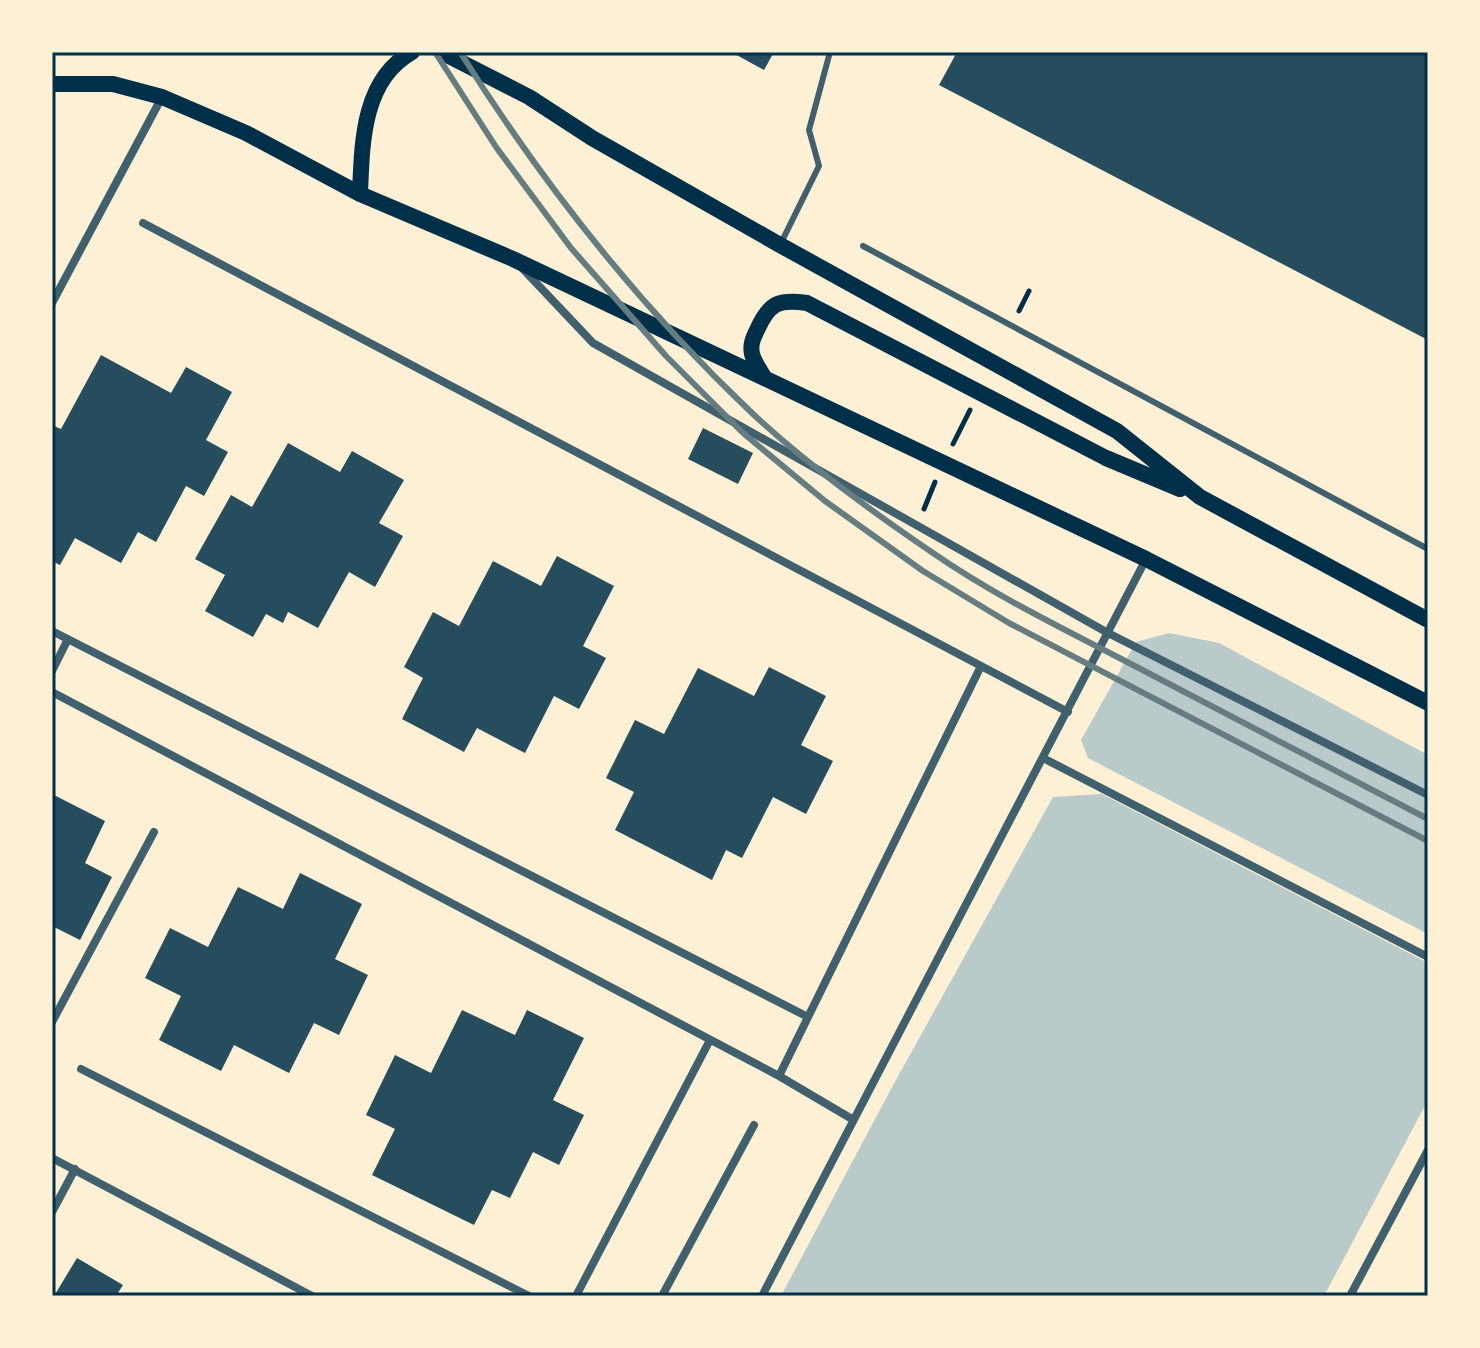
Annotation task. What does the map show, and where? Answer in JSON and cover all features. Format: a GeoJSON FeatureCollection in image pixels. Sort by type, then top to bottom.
{"type":"FeatureCollection","features":[{"type":"Feature","properties":{"kind":"main road"},"geometry":{"type":"LineString","coordinates":[[360,194],[366,119],[389,70],[412,52]]}},
{"type":"Feature","properties":{"kind":"main road"},"geometry":{"type":"LineString","coordinates":[[441,52],[529,97],[592,138],[780,245],[1117,431],[1200,497]]}},
{"type":"Feature","properties":{"kind":"main road"},"geometry":{"type":"LineString","coordinates":[[52,84],[113,84],[162,97],[246,133],[360,194],[513,259],[1146,559],[1428,703]]}},
{"type":"Feature","properties":{"kind":"main road"},"geometry":{"type":"LineString","coordinates":[[764,377],[752,355],[751,341],[763,315],[772,305],[788,300],[807,303],[1106,458],[1200,497],[1428,620]]}},
{"type":"Feature","properties":{"kind":"street"},"geometry":{"type":"LineString","coordinates":[[52,303],[162,97]]}},
{"type":"Feature","properties":{"kind":"street"},"geometry":{"type":"LineString","coordinates":[[143,223],[1068,712]]}},
{"type":"Feature","properties":{"kind":"street"},"geometry":{"type":"LineString","coordinates":[[513,259],[593,343],[1108,633],[1428,795]]}},
{"type":"Feature","properties":{"kind":"street"},"geometry":{"type":"LineString","coordinates":[[762,1296],[1146,559]]}},
{"type":"Feature","properties":{"kind":"street"},"geometry":{"type":"LineString","coordinates":[[52,631],[808,1017]]}},
{"type":"Feature","properties":{"kind":"street"},"geometry":{"type":"LineString","coordinates":[[52,671],[68,639]]}},
{"type":"Feature","properties":{"kind":"street"},"geometry":{"type":"LineString","coordinates":[[779,1076],[981,666]]}},
{"type":"Feature","properties":{"kind":"street"},"geometry":{"type":"LineString","coordinates":[[52,692],[779,1076],[852,1119]]}},
{"type":"Feature","properties":{"kind":"street"},"geometry":{"type":"LineString","coordinates":[[1043,758],[1428,957]]}},
{"type":"Feature","properties":{"kind":"street"},"geometry":{"type":"LineString","coordinates":[[52,1022],[154,832]]}},
{"type":"Feature","properties":{"kind":"street"},"geometry":{"type":"LineString","coordinates":[[576,1296],[710,1040]]}},
{"type":"Feature","properties":{"kind":"street"},"geometry":{"type":"LineString","coordinates":[[81,1069],[529,1296]]}},
{"type":"Feature","properties":{"kind":"street"},"geometry":{"type":"LineString","coordinates":[[662,1296],[754,1125]]}},
{"type":"Feature","properties":{"kind":"street"},"geometry":{"type":"LineString","coordinates":[[1350,1296],[1428,1150]]}},
{"type":"Feature","properties":{"kind":"street"},"geometry":{"type":"LineString","coordinates":[[52,1158],[312,1296]]}},
{"type":"Feature","properties":{"kind":"street"},"geometry":{"type":"LineString","coordinates":[[52,1212],[75,1169]]}},
{"type":"Feature","properties":{"kind":"lane"},"geometry":{"type":"LineString","coordinates":[[780,245],[819,166],[809,130],[830,52]]}},
{"type":"Feature","properties":{"kind":"lane"},"geometry":{"type":"LineString","coordinates":[[863,246],[1428,548]]}},
{"type":"Feature","properties":{"kind":"shaded area"},"geometry":{"type":"Polygon","coordinates":[[[1169,633],[1219,643],[1428,755],[1428,934],[1088,758],[1081,740],[1136,642],[1169,633]]]}},
{"type":"Feature","properties":{"kind":"shaded area"},"geometry":{"type":"Polygon","coordinates":[[[1102,794],[1428,963],[1428,1100],[1324,1296],[781,1296],[891,1089],[1053,797],[1102,794]]]}},
{"type":"Feature","properties":{"kind":"building"},"geometry":{"type":"Polygon","coordinates":[[[731,52],[774,52],[764,70],[731,52]]]}},
{"type":"Feature","properties":{"kind":"building"},"geometry":{"type":"Polygon","coordinates":[[[957,52],[1428,52],[1428,340],[939,85],[957,52]]]}},
{"type":"Feature","properties":{"kind":"building"},"geometry":{"type":"Polygon","coordinates":[[[101,355],[171,393],[186,367],[232,392],[206,440],[228,452],[204,496],[186,486],[156,542],[138,532],[121,563],[75,538],[60,565],[52,561],[52,425],[61,429],[101,355]]]}},
{"type":"Feature","properties":{"kind":"building"},"geometry":{"type":"Polygon","coordinates":[[[703,428],[753,453],[738,484],[688,459],[703,428]]]}},
{"type":"Feature","properties":{"kind":"building"},"geometry":{"type":"Polygon","coordinates":[[[288,443],[340,472],[352,451],[404,480],[379,523],[403,536],[375,587],[349,572],[318,628],[288,612],[283,623],[266,614],[253,637],[205,611],[225,575],[195,559],[231,495],[252,507],[288,443]]]}},
{"type":"Feature","properties":{"kind":"building"},"geometry":{"type":"Polygon","coordinates":[[[557,556],[614,586],[583,646],[606,658],[579,709],[554,696],[525,753],[477,728],[464,752],[402,719],[423,678],[404,667],[433,612],[459,626],[493,561],[541,586],[557,556]]]}},
{"type":"Feature","properties":{"kind":"building"},"geometry":{"type":"Polygon","coordinates":[[[769,667],[826,696],[801,745],[833,761],[806,814],[773,797],[742,858],[726,850],[712,880],[615,830],[634,792],[606,778],[635,720],[664,734],[698,668],[754,696],[769,667]]]}},
{"type":"Feature","properties":{"kind":"building"},"geometry":{"type":"Polygon","coordinates":[[[52,794],[105,821],[85,863],[112,877],[80,940],[52,926],[52,794]]]}},
{"type":"Feature","properties":{"kind":"building"},"geometry":{"type":"Polygon","coordinates":[[[300,873],[362,904],[335,959],[368,975],[339,1035],[314,1023],[289,1073],[234,1045],[221,1071],[159,1040],[181,996],[145,978],[170,928],[208,947],[238,887],[283,909],[300,873]]]}},
{"type":"Feature","properties":{"kind":"building"},"geometry":{"type":"Polygon","coordinates":[[[462,1010],[515,1035],[527,1010],[584,1038],[553,1100],[584,1115],[559,1165],[533,1152],[510,1198],[492,1190],[474,1225],[372,1175],[395,1129],[366,1115],[395,1055],[431,1073],[462,1010]]]}},
{"type":"Feature","properties":{"kind":"building"},"geometry":{"type":"Polygon","coordinates":[[[77,1258],[123,1285],[116,1296],[54,1296],[77,1258]]]}},
{"type":"Feature","properties":{"kind":"railway"},"geometry":{"type":"LineString","coordinates":[[435,52],[496,147],[571,248],[666,356],[743,433],[825,501],[923,571],[1009,623],[1428,841]]}},
{"type":"Feature","properties":{"kind":"railway"},"geometry":{"type":"LineString","coordinates":[[460,52],[559,197],[632,287],[711,373],[774,433],[818,469],[910,537],[1005,598],[1428,819]]}}]}
